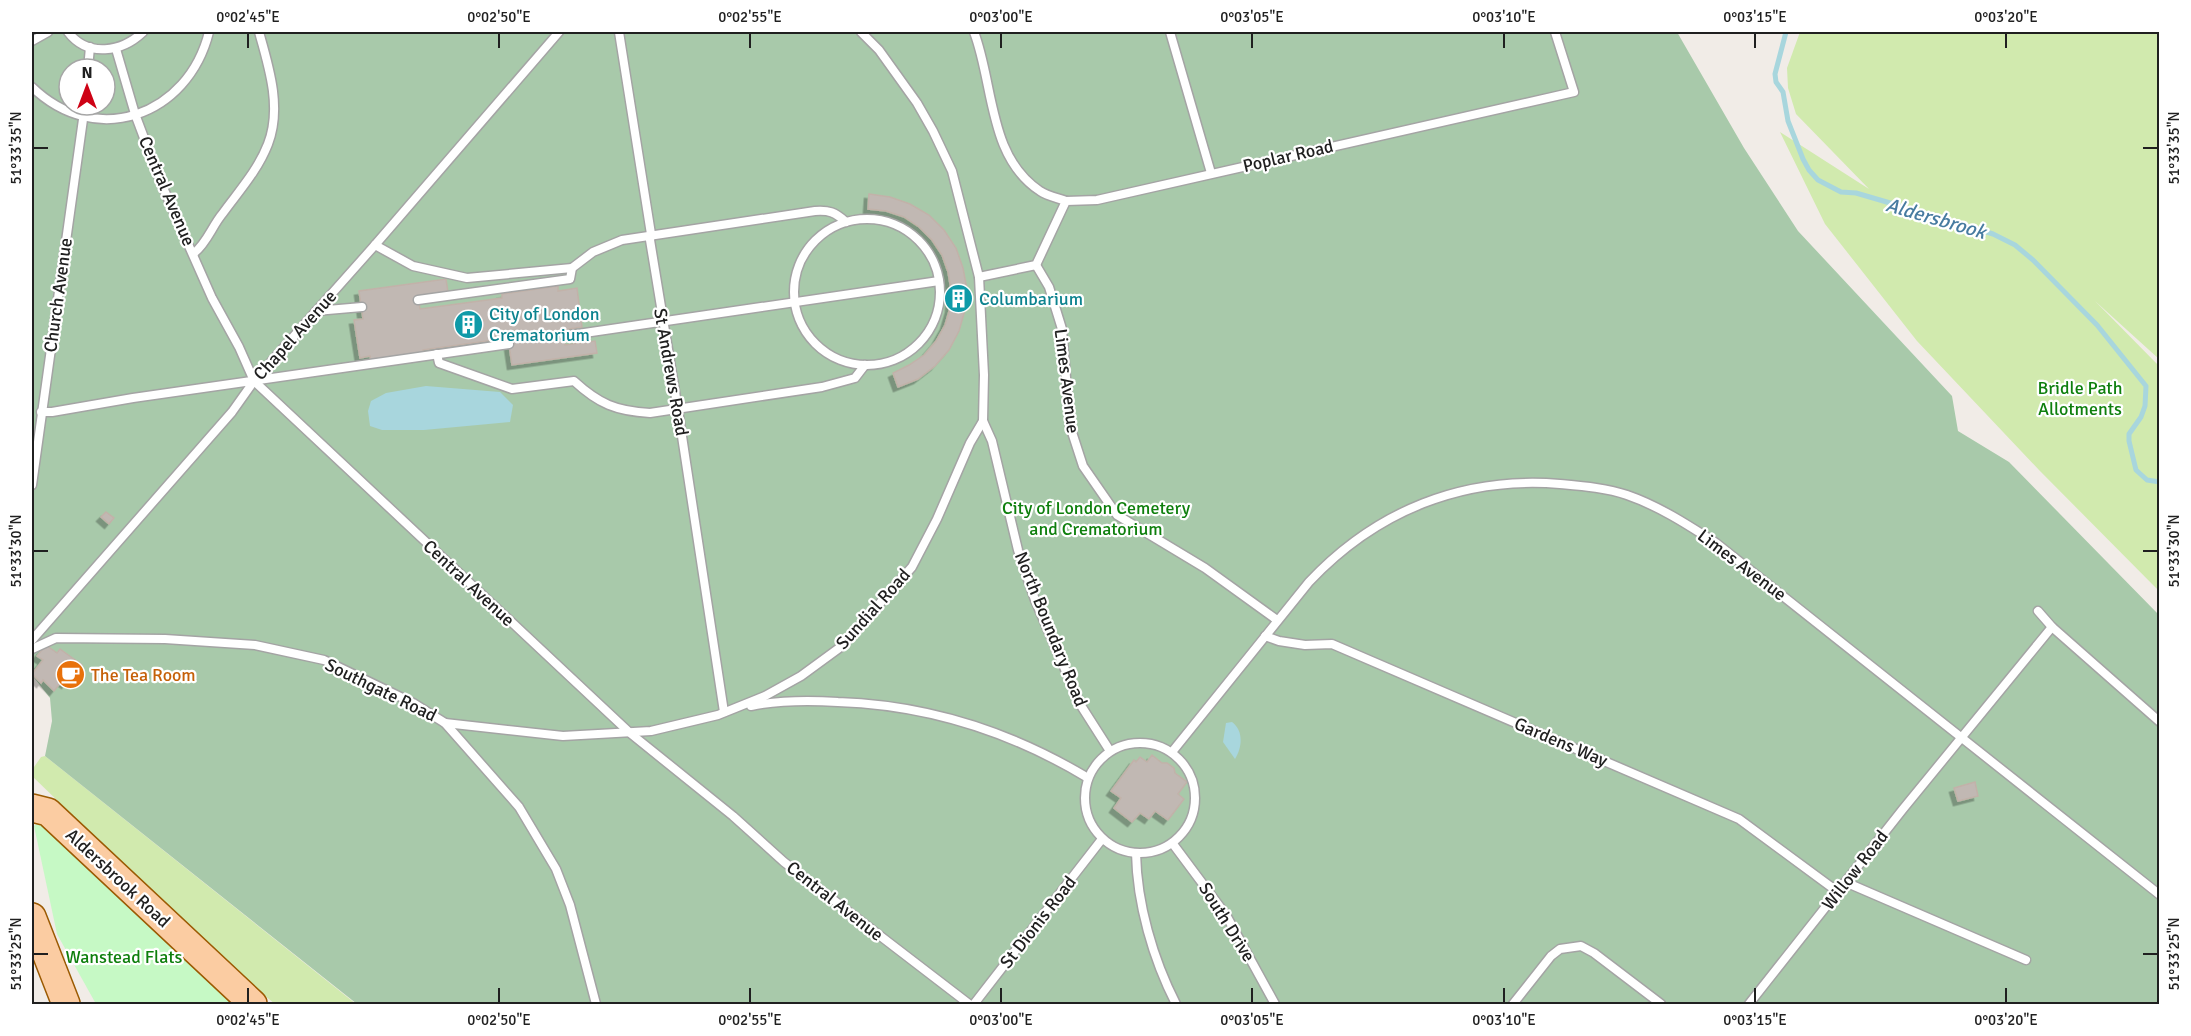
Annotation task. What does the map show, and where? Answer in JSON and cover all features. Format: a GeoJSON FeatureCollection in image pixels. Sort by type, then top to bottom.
{"type":"FeatureCollection","features":[{"type":"Feature","properties":{"kind":"main road","name":"Aldersbrook Road"},"geometry":{"type":"LineString","coordinates":[[32,808],[48,812],[253,1005]]}},
{"type":"Feature","properties":{"kind":"main road"},"geometry":{"type":"LineString","coordinates":[[32,917],[66,1005]]}},
{"type":"Feature","properties":{"kind":"lane"},"geometry":{"type":"LineString","coordinates":[[32,41],[48,32]]}},
{"type":"Feature","properties":{"kind":"lane"},"geometry":{"type":"LineString","coordinates":[[68,32],[80,43],[103,50],[116,49],[131,43],[143,32]]}},
{"type":"Feature","properties":{"kind":"lane"},"geometry":{"type":"LineString","coordinates":[[117,116],[135,114],[165,100],[190,77],[198,63],[209,32]]}},
{"type":"Feature","properties":{"kind":"lane"},"geometry":{"type":"LineString","coordinates":[[194,253],[201,248],[215,222],[252,174],[268,143],[274,96],[271,74],[259,32]]}},
{"type":"Feature","properties":{"kind":"lane","name":"Chapel Avenue"},"geometry":{"type":"LineString","coordinates":[[32,640],[232,412],[254,381],[559,32]]}},
{"type":"Feature","properties":{"kind":"lane","name":"St Andrews Road"},"geometry":{"type":"LineString","coordinates":[[619,32],[724,712]]}},
{"type":"Feature","properties":{"kind":"lane","name":"North Boundary Road"},"geometry":{"type":"LineString","coordinates":[[861,32],[879,50],[917,103],[952,171],[979,277],[984,375],[983,421],[992,441],[1007,508],[1035,600],[1080,704],[1110,751]]}},
{"type":"Feature","properties":{"kind":"lane"},"geometry":{"type":"LineString","coordinates":[[974,32],[1004,147],[1020,174],[1041,193],[1066,201],[1036,265],[979,277]]}},
{"type":"Feature","properties":{"kind":"lane"},"geometry":{"type":"LineString","coordinates":[[1170,32],[1211,172]]}},
{"type":"Feature","properties":{"kind":"lane","name":"Poplar Road"},"geometry":{"type":"LineString","coordinates":[[1066,201],[1097,200],[1211,172],[1574,92],[1555,32]]}},
{"type":"Feature","properties":{"kind":"lane"},"geometry":{"type":"LineString","coordinates":[[89,57],[90,47]]}},
{"type":"Feature","properties":{"kind":"lane","name":"Central Avenue"},"geometry":{"type":"LineString","coordinates":[[116,49],[135,114],[161,183],[212,298],[239,347],[254,381],[630,733],[734,816],[784,862],[971,1005]]}},
{"type":"Feature","properties":{"kind":"lane"},"geometry":{"type":"LineString","coordinates":[[32,87],[57,106]]}},
{"type":"Feature","properties":{"kind":"lane","name":"Church Avenue"},"geometry":{"type":"LineString","coordinates":[[32,485],[84,117]]}},
{"type":"Feature","properties":{"kind":"lane"},"geometry":{"type":"LineString","coordinates":[[93,117],[110,117]]}},
{"type":"Feature","properties":{"kind":"lane"},"geometry":{"type":"LineString","coordinates":[[375,245],[413,266],[467,278],[572,268],[593,252],[622,240],[651,234],[828,210],[846,222]]}},
{"type":"Feature","properties":{"kind":"lane"},"geometry":{"type":"LineString","coordinates":[[866,219],[887,222],[906,230],[922,244],[933,261],[939,281],[939,302],[933,322],[922,340],[905,354],[886,363],[865,365],[844,362],[826,353],[811,340],[800,323],[794,303],[794,282],[800,262],[811,245],[827,231],[846,222],[866,219]]}},
{"type":"Feature","properties":{"kind":"lane","name":"Limes Avenue"},"geometry":{"type":"LineString","coordinates":[[1036,265],[1049,287],[1062,329],[1070,426],[1083,466],[1117,515],[1205,568],[1274,624],[1329,561],[1386,520],[1431,499],[1480,487],[1532,482],[1581,486],[1627,495],[1681,520],[1716,543],[2160,895]]}},
{"type":"Feature","properties":{"kind":"lane"},"geometry":{"type":"LineString","coordinates":[[418,300],[570,279],[572,268]]}},
{"type":"Feature","properties":{"kind":"lane"},"geometry":{"type":"LineString","coordinates":[[564,336],[939,281]]}},
{"type":"Feature","properties":{"kind":"lane"},"geometry":{"type":"LineString","coordinates":[[316,311],[362,308]]}},
{"type":"Feature","properties":{"kind":"lane"},"geometry":{"type":"LineString","coordinates":[[41,412],[509,344]]}},
{"type":"Feature","properties":{"kind":"lane"},"geometry":{"type":"LineString","coordinates":[[437,354],[439,363],[512,389],[574,381],[591,396],[609,407],[650,413],[822,387],[855,378],[865,365]]}},
{"type":"Feature","properties":{"kind":"lane","name":"Sundial Road"},"geometry":{"type":"LineString","coordinates":[[724,712],[765,696],[801,676],[842,646],[912,567],[937,519],[970,443],[983,421]]}},
{"type":"Feature","properties":{"kind":"lane"},"geometry":{"type":"LineString","coordinates":[[2038,611],[2052,627],[2072,642],[2160,722]]}},
{"type":"Feature","properties":{"kind":"lane"},"geometry":{"type":"LineString","coordinates":[[1172,752],[1274,624]]}},
{"type":"Feature","properties":{"kind":"lane","name":"Willow Road"},"geometry":{"type":"LineString","coordinates":[[1749,1005],[1961,736],[2052,627]]}},
{"type":"Feature","properties":{"kind":"lane","name":"Gardens Way"},"geometry":{"type":"LineString","coordinates":[[1265,636],[1279,641],[1305,645],[1321,642],[1332,644],[1739,819],[1838,892]]}},
{"type":"Feature","properties":{"kind":"lane","name":"Southgate Road"},"geometry":{"type":"LineString","coordinates":[[32,649],[56,638],[165,639],[255,645],[324,660],[413,704],[445,723],[519,807],[556,869],[570,905],[596,1005]]}},
{"type":"Feature","properties":{"kind":"lane"},"geometry":{"type":"LineString","coordinates":[[445,723],[563,736],[630,733],[651,731],[767,703],[807,700],[868,703],[922,710],[980,726],[1027,745],[1088,778]]}},
{"type":"Feature","properties":{"kind":"lane"},"geometry":{"type":"LineString","coordinates":[[1139,742],[1156,745],[1172,752],[1190,772],[1196,798],[1190,824],[1173,844],[1157,851],[1136,853],[1120,850],[1102,839],[1092,826],[1086,811],[1084,794],[1088,778],[1098,761],[1110,751],[1139,742]]}},
{"type":"Feature","properties":{"kind":"lane","name":"St Dionis Road"},"geometry":{"type":"LineString","coordinates":[[971,1005],[1102,839]]}},
{"type":"Feature","properties":{"kind":"lane","name":"South Drive"},"geometry":{"type":"LineString","coordinates":[[1173,844],[1226,915],[1275,1005]]}},
{"type":"Feature","properties":{"kind":"lane"},"geometry":{"type":"LineString","coordinates":[[1136,853],[1144,916],[1160,971],[1176,1005]]}},
{"type":"Feature","properties":{"kind":"lane"},"geometry":{"type":"LineString","coordinates":[[1845,882],[2026,960]]}},
{"type":"Feature","properties":{"kind":"lane"},"geometry":{"type":"LineString","coordinates":[[1513,1005],[1551,956],[1560,949],[1581,946],[1594,953],[1661,1005]]}},
{"type":"Feature","properties":{"kind":"green space","name":"City of London Cemetery and Crematorium"},"geometry":{"type":"Polygon","coordinates":[[[32,32],[1677,32],[1744,148],[1798,231],[1952,396],[1958,431],[2009,462],[2159,615],[2159,1004],[357,1004],[45,756],[52,721],[50,698],[32,675],[32,32]]]}},
{"type":"Feature","properties":{"kind":"green space","name":"Bridle Path Allotments"},"geometry":{"type":"Polygon","coordinates":[[[1800,32],[2159,32],[2159,359],[2095,301],[2159,366],[2159,591],[2039,470],[1917,341],[1825,224],[1780,132],[1869,189],[1796,114],[1788,88],[1787,68],[1800,32]]]}},
{"type":"Feature","properties":{"kind":"green space"},"geometry":{"type":"Polygon","coordinates":[[[45,756],[356,1004],[275,1004],[234,971],[32,776],[32,770],[41,757],[45,756]]]}},
{"type":"Feature","properties":{"kind":"green space","name":"Wanstead Flats"},"geometry":{"type":"Polygon","coordinates":[[[46,818],[245,1004],[96,1004],[57,934],[34,826],[46,818]]]}},
{"type":"Feature","properties":{"kind":"water"},"geometry":{"type":"Polygon","coordinates":[[[426,386],[500,392],[513,405],[510,422],[424,430],[382,430],[370,426],[368,411],[371,401],[386,393],[426,386]]]}},
{"type":"Feature","properties":{"kind":"water"},"geometry":{"type":"Polygon","coordinates":[[[1232,722],[1239,730],[1241,740],[1235,759],[1223,742],[1226,723],[1232,722]]]}},
{"type":"Feature","properties":{"kind":"building","name":"Columbarium"},"geometry":{"type":"Polygon","coordinates":[[[869,194],[890,197],[910,204],[929,215],[944,230],[956,248],[967,289],[965,310],[959,331],[949,350],[935,366],[918,379],[898,387],[893,373],[924,355],[936,341],[945,325],[950,308],[951,290],[942,255],[932,240],[904,217],[886,211],[868,209],[869,194]]]}},
{"type":"Feature","properties":{"kind":"building","name":"City of London Crematorium"},"geometry":{"type":"Polygon","coordinates":[[[446,279],[448,292],[418,296],[420,309],[502,298],[502,294],[558,286],[558,291],[577,288],[582,327],[563,330],[565,345],[595,341],[597,353],[512,365],[508,338],[423,350],[423,354],[371,362],[370,356],[360,358],[354,320],[363,319],[359,291],[446,279]]]}},
{"type":"Feature","properties":{"kind":"building"},"geometry":{"type":"Polygon","coordinates":[[[106,512],[114,518],[109,524],[101,517],[106,512]]]}},
{"type":"Feature","properties":{"kind":"building"},"geometry":{"type":"Polygon","coordinates":[[[46,645],[57,653],[60,649],[82,665],[66,684],[62,681],[54,691],[43,680],[41,683],[32,674],[43,660],[37,656],[46,645]]]}},
{"type":"Feature","properties":{"kind":"building"},"geometry":{"type":"Polygon","coordinates":[[[1152,755],[1162,763],[1167,763],[1174,768],[1175,773],[1187,782],[1178,794],[1184,799],[1168,820],[1155,811],[1149,819],[1140,813],[1132,822],[1114,808],[1121,798],[1111,791],[1134,760],[1136,762],[1140,757],[1147,762],[1152,755]]]}},
{"type":"Feature","properties":{"kind":"building"},"geometry":{"type":"Polygon","coordinates":[[[1975,782],[1978,796],[1958,801],[1954,788],[1975,782]]]}},
{"type":"Feature","properties":{"kind":"waterway","name":"Aldersbrook"},"geometry":{"type":"LineString","coordinates":[[1786,32],[1775,74],[1776,82],[1783,92],[1788,121],[1809,170],[1818,180],[1841,192],[1856,193],[1897,205],[1947,224],[1971,227],[1993,234],[2015,245],[2033,260],[2097,325],[2146,386],[2145,406],[2141,417],[2129,434],[2129,441],[2136,470],[2147,480],[2160,482]]}},
{"type":"Feature","properties":{"kind":"place","name":"Columbarium"},"geometry":{"type":"Point","coordinates":[958,299]}},
{"type":"Feature","properties":{"kind":"place","name":"City of London Crematorium"},"geometry":{"type":"Point","coordinates":[468,324]}},
{"type":"Feature","properties":{"kind":"place","name":"The Tea Room"},"geometry":{"type":"Point","coordinates":[70,675]}}]}
